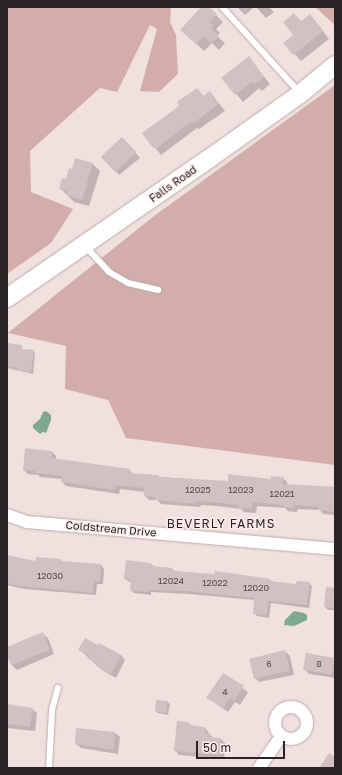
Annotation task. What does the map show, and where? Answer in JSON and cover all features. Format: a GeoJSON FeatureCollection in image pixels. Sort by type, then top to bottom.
{"type":"FeatureCollection","features":[{"type":"Feature","properties":{"kind":"main road","name":"Falls Road"},"geometry":{"type":"LineString","coordinates":[[7,298],[327,75],[335,65]]}},
{"type":"Feature","properties":{"kind":"street","name":"Coldstream Drive"},"geometry":{"type":"LineString","coordinates":[[7,515],[27,522],[335,549]]}},
{"type":"Feature","properties":{"kind":"street"},"geometry":{"type":"LineString","coordinates":[[259,768],[281,736]]}},
{"type":"Feature","properties":{"kind":"lane"},"geometry":{"type":"LineString","coordinates":[[222,7],[300,94]]}},
{"type":"Feature","properties":{"kind":"lane"},"geometry":{"type":"LineString","coordinates":[[84,245],[109,272],[128,283],[158,290]]}},
{"type":"Feature","properties":{"kind":"lane"},"geometry":{"type":"LineString","coordinates":[[49,768],[52,710],[58,688]]}},
{"type":"Feature","properties":{"kind":"shaded area"},"geometry":{"type":"Polygon","coordinates":[[[7,7],[171,7],[170,22],[176,35],[178,74],[159,92],[140,91],[157,29],[150,25],[117,92],[100,88],[30,151],[31,192],[73,209],[51,243],[7,274],[7,7]]]}},
{"type":"Feature","properties":{"kind":"shaded area"},"geometry":{"type":"Polygon","coordinates":[[[315,7],[335,7],[335,25],[315,7]]]}},
{"type":"Feature","properties":{"kind":"shaded area"},"geometry":{"type":"Polygon","coordinates":[[[335,85],[335,465],[126,438],[108,400],[65,389],[66,346],[8,333],[154,216],[335,85]]]}},
{"type":"Feature","properties":{"kind":"shaded area"},"geometry":{"type":"Polygon","coordinates":[[[46,411],[51,415],[51,420],[46,433],[43,432],[40,434],[33,428],[33,425],[40,419],[43,412],[46,411]]]}},
{"type":"Feature","properties":{"kind":"shaded area"},"geometry":{"type":"Polygon","coordinates":[[[294,611],[307,615],[307,620],[294,626],[284,625],[285,620],[294,611]]]}},
{"type":"Feature","properties":{"kind":"building"},"geometry":{"type":"Polygon","coordinates":[[[201,7],[209,7],[217,14],[210,22],[214,26],[211,28],[219,36],[211,43],[204,36],[196,44],[180,30],[201,7]]]}},
{"type":"Feature","properties":{"kind":"building"},"geometry":{"type":"Polygon","coordinates":[[[294,13],[301,21],[310,14],[323,31],[293,55],[283,43],[293,35],[283,22],[294,13]]]}},
{"type":"Feature","properties":{"kind":"building"},"geometry":{"type":"Polygon","coordinates":[[[249,56],[264,77],[254,84],[252,82],[235,95],[221,78],[249,56]]]}},
{"type":"Feature","properties":{"kind":"building"},"geometry":{"type":"Polygon","coordinates":[[[197,88],[203,96],[210,91],[219,104],[192,124],[191,122],[157,148],[153,148],[142,133],[179,106],[177,102],[197,88]]]}},
{"type":"Feature","properties":{"kind":"building"},"geometry":{"type":"Polygon","coordinates":[[[122,137],[136,152],[115,172],[101,157],[122,137]]]}},
{"type":"Feature","properties":{"kind":"building"},"geometry":{"type":"Polygon","coordinates":[[[75,158],[93,163],[82,200],[66,195],[67,191],[59,189],[62,178],[66,179],[69,168],[72,169],[75,158]]]}},
{"type":"Feature","properties":{"kind":"building"},"geometry":{"type":"Polygon","coordinates":[[[7,343],[22,345],[21,349],[34,350],[31,372],[18,371],[18,368],[7,367],[7,343]]]}},
{"type":"Feature","properties":{"kind":"building"},"geometry":{"type":"Polygon","coordinates":[[[25,448],[52,451],[52,458],[130,469],[129,473],[158,475],[159,477],[228,481],[228,474],[271,479],[271,476],[284,477],[283,484],[335,487],[334,512],[318,510],[318,507],[294,505],[294,508],[282,507],[283,505],[253,502],[252,509],[239,508],[239,505],[211,502],[197,501],[196,504],[155,500],[155,497],[144,496],[144,488],[116,485],[115,490],[61,482],[62,476],[23,470],[25,448]]]}},
{"type":"Feature","properties":{"kind":"building"},"geometry":{"type":"Polygon","coordinates":[[[7,555],[36,561],[36,557],[61,559],[61,561],[101,564],[100,581],[94,581],[93,593],[20,586],[7,583],[7,555]]]}},
{"type":"Feature","properties":{"kind":"building"},"geometry":{"type":"Polygon","coordinates":[[[126,560],[151,563],[151,566],[171,568],[171,570],[186,572],[214,574],[215,571],[271,579],[270,581],[296,584],[297,581],[310,582],[307,605],[268,601],[267,615],[253,614],[254,598],[185,591],[130,591],[131,580],[124,579],[126,560]]]}},
{"type":"Feature","properties":{"kind":"building"},"geometry":{"type":"Polygon","coordinates":[[[326,587],[335,588],[335,608],[324,607],[326,587]]]}},
{"type":"Feature","properties":{"kind":"building"},"geometry":{"type":"Polygon","coordinates":[[[43,632],[50,650],[11,665],[7,655],[7,647],[43,632]]]}},
{"type":"Feature","properties":{"kind":"building"},"geometry":{"type":"Polygon","coordinates":[[[85,638],[98,645],[99,643],[121,655],[111,674],[96,666],[97,663],[88,659],[90,656],[78,650],[85,638]]]}},
{"type":"Feature","properties":{"kind":"building"},"geometry":{"type":"Polygon","coordinates":[[[285,650],[290,670],[254,679],[249,659],[285,650]]]}},
{"type":"Feature","properties":{"kind":"building"},"geometry":{"type":"Polygon","coordinates":[[[306,653],[335,658],[332,675],[303,670],[306,653]]]}},
{"type":"Feature","properties":{"kind":"building"},"geometry":{"type":"Polygon","coordinates":[[[223,673],[244,686],[234,701],[230,698],[223,708],[206,698],[223,673]]]}},
{"type":"Feature","properties":{"kind":"building"},"geometry":{"type":"Polygon","coordinates":[[[156,700],[168,701],[166,713],[155,711],[156,700]]]}},
{"type":"Feature","properties":{"kind":"building"},"geometry":{"type":"Polygon","coordinates":[[[7,704],[33,708],[30,727],[7,724],[7,704]]]}},
{"type":"Feature","properties":{"kind":"building"},"geometry":{"type":"Polygon","coordinates":[[[177,721],[189,722],[189,725],[205,727],[205,733],[209,734],[209,737],[221,738],[220,755],[174,751],[177,721]]]}},
{"type":"Feature","properties":{"kind":"building"},"geometry":{"type":"Polygon","coordinates":[[[76,728],[115,732],[114,750],[75,744],[76,728]]]}},
{"type":"Feature","properties":{"kind":"building"},"geometry":{"type":"Polygon","coordinates":[[[329,753],[335,757],[335,768],[319,768],[329,753]]]}},
{"type":"Feature","properties":{"kind":"district","name":"BEVERLY FARMS"},"geometry":{"type":"Point","coordinates":[221,524]}}]}
